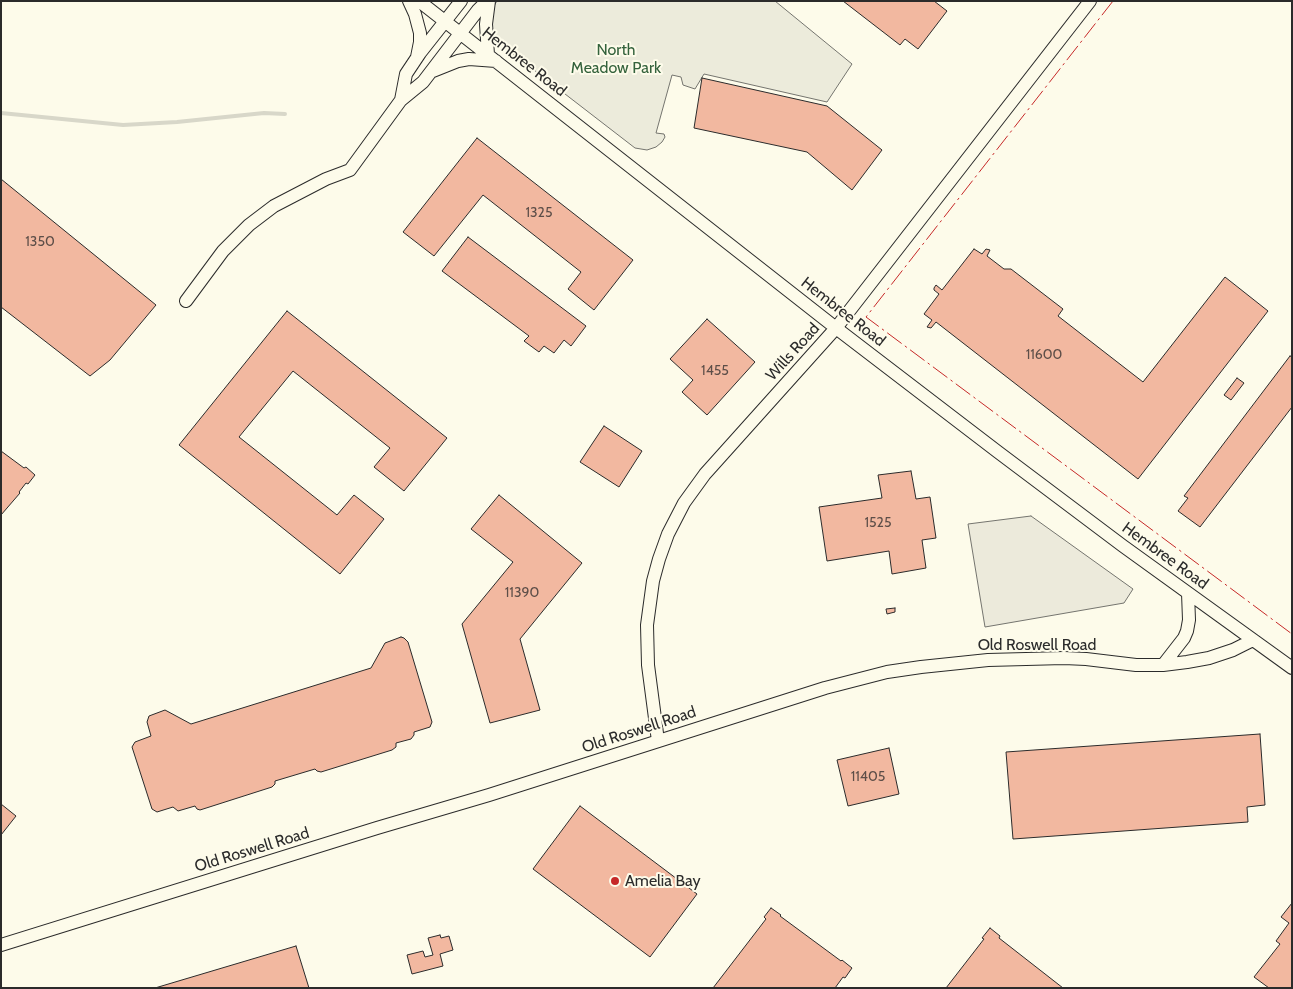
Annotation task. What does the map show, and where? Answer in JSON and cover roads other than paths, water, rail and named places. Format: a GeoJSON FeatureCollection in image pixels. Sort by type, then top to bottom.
{"type":"FeatureCollection","features":[{"type":"Feature","properties":{"kind":"street"},"geometry":{"type":"LineString","coordinates":[[409,1],[420,33],[416,60]]}},
{"type":"Feature","properties":{"kind":"street","name":"Hembree Road"},"geometry":{"type":"LineString","coordinates":[[418,1],[836,328],[1107,534],[1253,640]]}},
{"type":"Feature","properties":{"kind":"street"},"geometry":{"type":"LineString","coordinates":[[401,100],[406,74],[461,1]]}},
{"type":"Feature","properties":{"kind":"street"},"geometry":{"type":"LineString","coordinates":[[186,301],[223,251],[249,225],[274,206],[326,179],[350,170],[401,100],[433,71],[478,10],[488,1]]}},
{"type":"Feature","properties":{"kind":"street"},"geometry":{"type":"LineString","coordinates":[[433,71],[458,61],[492,58],[486,24],[488,1]]}},
{"type":"Feature","properties":{"kind":"street","name":"Wills Road"},"geometry":{"type":"LineString","coordinates":[[658,741],[648,665],[647,625],[653,581],[659,559],[668,534],[684,503],[705,474],[836,328],[1090,1]]}},
{"type":"Feature","properties":{"kind":"street"},"geometry":{"type":"LineString","coordinates":[[1163,665],[1188,631],[1188,593]]}},
{"type":"Feature","properties":{"kind":"street"},"geometry":{"type":"LineString","coordinates":[[1253,640],[1292,668]]}},
{"type":"Feature","properties":{"kind":"street","name":"Old Roswell Road"},"geometry":{"type":"LineString","coordinates":[[1,945],[489,795],[825,688],[887,672],[988,660],[1064,658],[1136,665],[1163,665],[1209,658],[1233,650],[1253,640]]}},
{"type":"Feature","properties":{"kind":"waterway"},"geometry":{"type":"LineString","coordinates":[[1,113],[123,125],[177,122],[264,113],[285,114]]}},
{"type":"Feature","properties":{"kind":"place","name":"Amelia Bay"},"geometry":{"type":"Point","coordinates":[615,881]}},
{"type":"Feature","properties":{"kind":"park label","name":"North Meadow Park"},"geometry":{"type":"Point","coordinates":[616,59]}}]}
